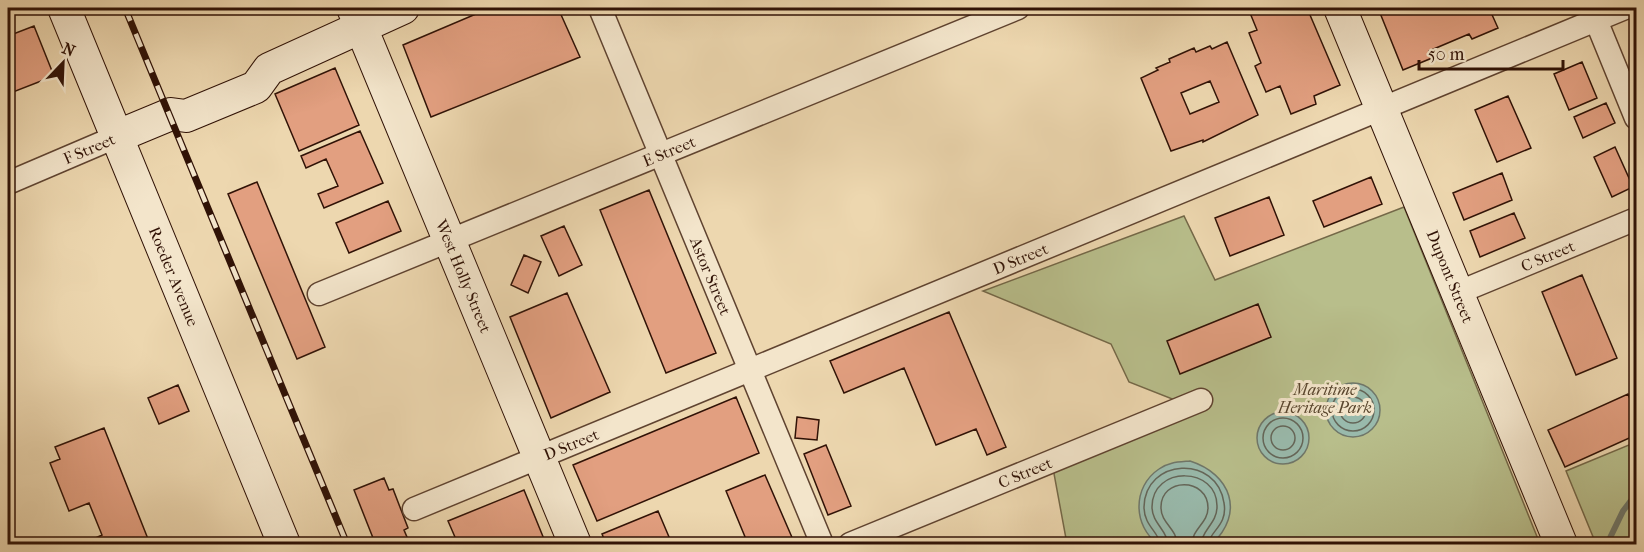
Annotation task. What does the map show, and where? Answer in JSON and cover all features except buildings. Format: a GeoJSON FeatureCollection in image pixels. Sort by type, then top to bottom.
{"type":"FeatureCollection","features":[{"type":"Feature","properties":{"kind":"main road","name":"Roeder Avenue"},"geometry":{"type":"LineString","coordinates":[[64,8],[285,544]]}},
{"type":"Feature","properties":{"kind":"main road","name":"F Street"},"geometry":{"type":"LineString","coordinates":[[118,136],[171,114],[174,97],[249,66],[269,69],[357,17],[403,8]]}},
{"type":"Feature","properties":{"kind":"main road","name":"Dupont Street"},"geometry":{"type":"LineString","coordinates":[[1340,8],[1561,544]]}},
{"type":"Feature","properties":{"kind":"main road","name":"West Holly Street"},"geometry":{"type":"LineString","coordinates":[[357,17],[575,544]]}},
{"type":"Feature","properties":{"kind":"street","name":"Astor Street"},"geometry":{"type":"LineString","coordinates":[[600,8],[822,544]]}},
{"type":"Feature","properties":{"kind":"street","name":"E Street"},"geometry":{"type":"LineString","coordinates":[[319,294],[1018,8]]}},
{"type":"Feature","properties":{"kind":"street","name":"D Street"},"geometry":{"type":"LineString","coordinates":[[414,509],[1381,108],[1594,14],[1625,8]]}},
{"type":"Feature","properties":{"kind":"street"},"geometry":{"type":"LineString","coordinates":[[1594,14],[1636,118]]}},
{"type":"Feature","properties":{"kind":"street","name":"F Street"},"geometry":{"type":"LineString","coordinates":[[8,183],[118,136]]}},
{"type":"Feature","properties":{"kind":"street","name":"C Street"},"geometry":{"type":"LineString","coordinates":[[1457,293],[1636,219]]}},
{"type":"Feature","properties":{"kind":"street","name":"C Street"},"geometry":{"type":"LineString","coordinates":[[850,544],[1201,400]]}},
{"type":"Feature","properties":{"kind":"green space","name":"Maritime Heritage Park"},"geometry":{"type":"Polygon","coordinates":[[[1404,207],[1540,544],[1067,544],[1050,452],[1180,402],[1129,382],[1111,344],[983,291],[1184,216],[1215,280],[1404,207]]]}},
{"type":"Feature","properties":{"kind":"green space"},"geometry":{"type":"Polygon","coordinates":[[[1636,442],[1636,544],[1596,544],[1566,471],[1636,442]]]}},
{"type":"Feature","properties":{"kind":"water"},"geometry":{"type":"Polygon","coordinates":[[[1353,383],[1363,385],[1372,391],[1378,400],[1380,410],[1378,420],[1372,429],[1363,435],[1353,437],[1343,435],[1334,429],[1328,420],[1326,410],[1328,400],[1334,391],[1343,385],[1353,383]]]}},
{"type":"Feature","properties":{"kind":"water"},"geometry":{"type":"Polygon","coordinates":[[[1283,412],[1293,414],[1301,420],[1307,428],[1309,438],[1307,448],[1301,456],[1293,462],[1283,464],[1273,462],[1265,456],[1259,448],[1257,438],[1259,428],[1265,420],[1273,414],[1283,412]]]}},
{"type":"Feature","properties":{"kind":"water"},"geometry":{"type":"Polygon","coordinates":[[[1190,461],[1204,467],[1224,485],[1229,496],[1228,520],[1212,544],[1158,544],[1144,527],[1140,517],[1140,496],[1150,477],[1162,467],[1190,461]]]}},
{"type":"Feature","properties":{"kind":"waterway"},"geometry":{"type":"LineString","coordinates":[[1607,544],[1623,511],[1636,494]]}},
{"type":"Feature","properties":{"kind":"waterway"},"geometry":{"type":"LineString","coordinates":[[1378,544],[1403,541],[1428,544]]}},
{"type":"Feature","properties":{"kind":"railway"},"geometry":{"type":"LineString","coordinates":[[125,8],[347,544]]}}]}
